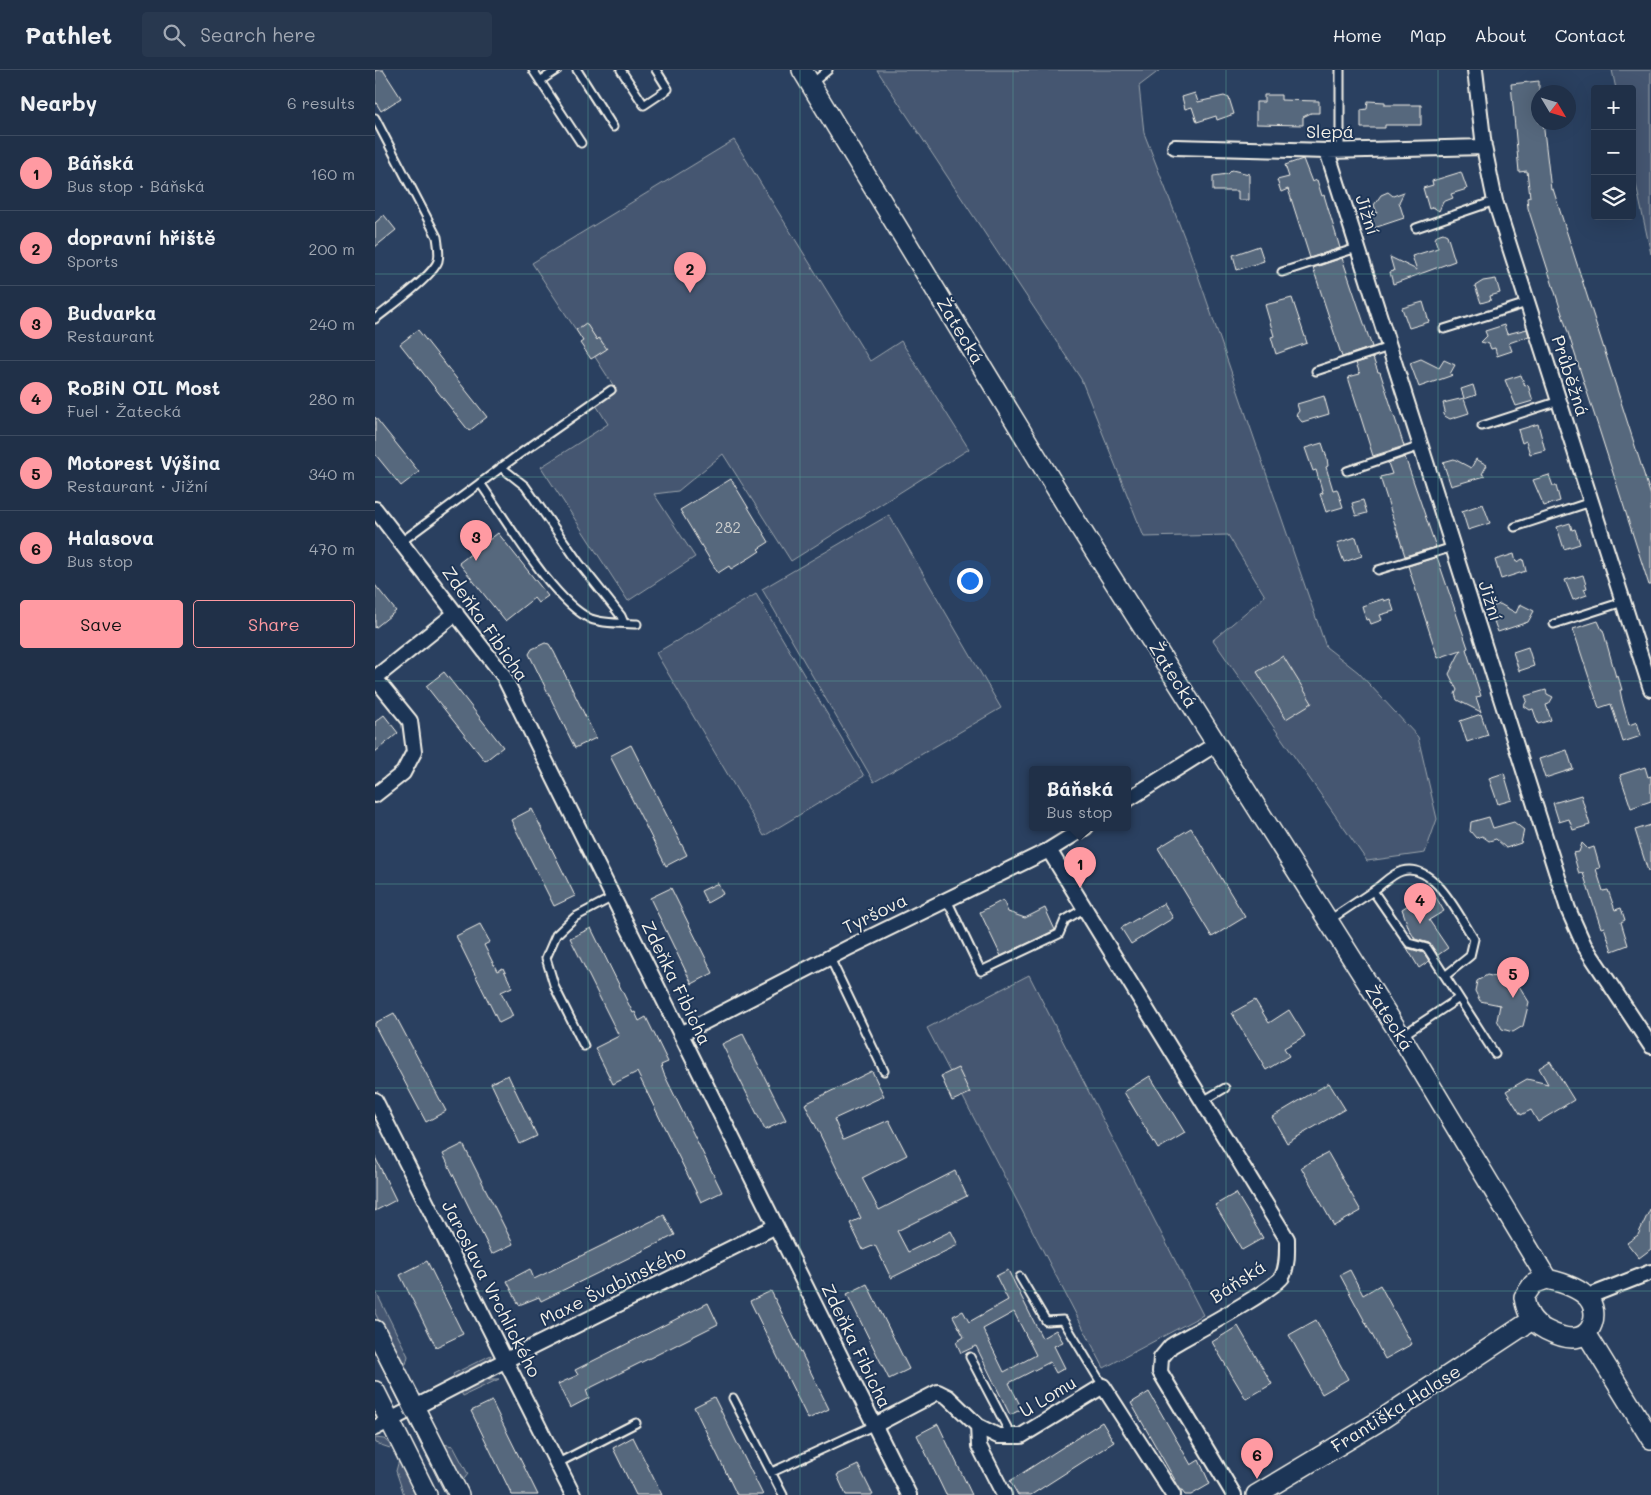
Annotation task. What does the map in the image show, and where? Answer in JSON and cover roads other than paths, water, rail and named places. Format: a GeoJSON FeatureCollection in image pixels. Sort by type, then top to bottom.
{"type":"FeatureCollection","features":[{"type":"Feature","properties":{"kind":"street","name":"Průběžná"},"geometry":{"type":"LineString","coordinates":[[1475,70],[1484,147],[1495,201],[1651,689]]}},
{"type":"Feature","properties":{"kind":"street","name":"Žatecká"},"geometry":{"type":"LineString","coordinates":[[806,77],[1077,523],[1401,1036],[1547,1279]]}},
{"type":"Feature","properties":{"kind":"street","name":"Slepá"},"geometry":{"type":"LineString","coordinates":[[1175,147],[1333,151],[1484,147]]}},
{"type":"Feature","properties":{"kind":"street","name":"Jižní"},"geometry":{"type":"LineString","coordinates":[[1333,151],[1357,248],[1568,908],[1584,945],[1651,1046]]}},
{"type":"Feature","properties":{"kind":"street","name":"Zdeňka Fibicha"},"geometry":{"type":"LineString","coordinates":[[375,509],[457,612],[503,675],[909,1495]]}},
{"type":"Feature","properties":{"kind":"street"},"geometry":{"type":"LineString","coordinates":[[375,795],[403,773],[414,752],[410,721],[375,678],[457,612]]}},
{"type":"Feature","properties":{"kind":"street"},"geometry":{"type":"LineString","coordinates":[[1131,797],[1216,744]]}},
{"type":"Feature","properties":{"kind":"street","name":"Tyršova"},"geometry":{"type":"LineString","coordinates":[[681,1034],[1049,850],[1080,831]]}},
{"type":"Feature","properties":{"kind":"street","name":"Báňská"},"geometry":{"type":"LineString","coordinates":[[1049,850],[1287,1239],[1287,1258],[1281,1277],[1265,1290],[1171,1346],[1161,1358],[1160,1372],[1234,1495]]}},
{"type":"Feature","properties":{"kind":"street","name":"Jaroslava Vrchlického"},"geometry":{"type":"LineString","coordinates":[[375,1100],[573,1495]]}},
{"type":"Feature","properties":{"kind":"street","name":"Maxe Švabinského"},"geometry":{"type":"LineString","coordinates":[[383,1424],[776,1226]]}},
{"type":"Feature","properties":{"kind":"street"},"geometry":{"type":"LineString","coordinates":[[1587,1297],[1651,1272]]}},
{"type":"Feature","properties":{"kind":"street"},"geometry":{"type":"LineString","coordinates":[[1547,1279],[1560,1282],[1587,1297],[1594,1310],[1594,1322],[1585,1333],[1573,1339],[1557,1336],[1533,1320],[1525,1308],[1524,1297],[1533,1284],[1547,1279]]}},
{"type":"Feature","properties":{"kind":"street","name":"Františka Halase"},"geometry":{"type":"LineString","coordinates":[[1257,1495],[1376,1423],[1533,1320]]}},
{"type":"Feature","properties":{"kind":"street"},"geometry":{"type":"LineString","coordinates":[[375,1330],[459,1495]]}},
{"type":"Feature","properties":{"kind":"street"},"geometry":{"type":"LineString","coordinates":[[1585,1333],[1651,1439]]}},
{"type":"Feature","properties":{"kind":"street","name":"U Lomu"},"geometry":{"type":"LineString","coordinates":[[875,1425],[938,1392],[948,1397],[978,1426],[998,1436],[1021,1436],[1103,1386],[1173,1495]]}},
{"type":"Feature","properties":{"kind":"street"},"geometry":{"type":"LineString","coordinates":[[375,1391],[383,1424],[427,1495]]}},
{"type":"Feature","properties":{"kind":"street"},"geometry":{"type":"LineString","coordinates":[[978,1426],[979,1446],[1004,1495]]}},
{"type":"Feature","properties":{"kind":"lane"},"geometry":{"type":"LineString","coordinates":[[533,70],[581,143]]}},
{"type":"Feature","properties":{"kind":"lane"},"geometry":{"type":"LineString","coordinates":[[540,81],[557,70]]}},
{"type":"Feature","properties":{"kind":"lane"},"geometry":{"type":"LineString","coordinates":[[577,70],[613,127]]}},
{"type":"Feature","properties":{"kind":"lane"},"geometry":{"type":"LineString","coordinates":[[621,70],[644,105],[668,89],[656,70]]}},
{"type":"Feature","properties":{"kind":"lane"},"geometry":{"type":"LineString","coordinates":[[806,77],[828,70]]}},
{"type":"Feature","properties":{"kind":"lane"},"geometry":{"type":"LineString","coordinates":[[1333,151],[1340,70]]}},
{"type":"Feature","properties":{"kind":"lane"},"geometry":{"type":"LineString","coordinates":[[375,118],[437,237],[439,251],[438,261],[430,272],[375,319]]}},
{"type":"Feature","properties":{"kind":"lane"},"geometry":{"type":"LineString","coordinates":[[1416,228],[1495,201]]}},
{"type":"Feature","properties":{"kind":"lane"},"geometry":{"type":"LineString","coordinates":[[1281,272],[1357,248]]}},
{"type":"Feature","properties":{"kind":"lane"},"geometry":{"type":"LineString","coordinates":[[1445,329],[1527,303]]}},
{"type":"Feature","properties":{"kind":"lane"},"geometry":{"type":"LineString","coordinates":[[1316,371],[1389,346]]}},
{"type":"Feature","properties":{"kind":"lane"},"geometry":{"type":"LineString","coordinates":[[401,542],[501,467],[611,390]]}},
{"type":"Feature","properties":{"kind":"lane"},"geometry":{"type":"LineString","coordinates":[[1482,426],[1559,401]]}},
{"type":"Feature","properties":{"kind":"lane"},"geometry":{"type":"LineString","coordinates":[[1347,471],[1421,446]]}},
{"type":"Feature","properties":{"kind":"lane"},"geometry":{"type":"LineString","coordinates":[[501,467],[525,486],[579,563],[621,616],[624,623]]}},
{"type":"Feature","properties":{"kind":"lane"},"geometry":{"type":"LineString","coordinates":[[480,483],[559,596],[577,611],[593,620],[637,624]]}},
{"type":"Feature","properties":{"kind":"lane"},"geometry":{"type":"LineString","coordinates":[[1515,528],[1591,502]]}},
{"type":"Feature","properties":{"kind":"lane"},"geometry":{"type":"LineString","coordinates":[[1378,570],[1453,547]]}},
{"type":"Feature","properties":{"kind":"lane"},"geometry":{"type":"LineString","coordinates":[[1554,624],[1623,602]]}},
{"type":"Feature","properties":{"kind":"lane"},"geometry":{"type":"LineString","coordinates":[[1328,921],[1403,871],[1423,872],[1435,881],[1474,939],[1470,956],[1445,976]]}},
{"type":"Feature","properties":{"kind":"lane"},"geometry":{"type":"LineString","coordinates":[[1373,891],[1409,943],[1427,948],[1495,1054]]}},
{"type":"Feature","properties":{"kind":"lane"},"geometry":{"type":"LineString","coordinates":[[584,1046],[555,988],[546,958],[556,935],[575,917],[613,897]]}},
{"type":"Feature","properties":{"kind":"lane"},"geometry":{"type":"LineString","coordinates":[[947,900],[981,972],[1059,934],[1065,920],[1085,908]]}},
{"type":"Feature","properties":{"kind":"lane"},"geometry":{"type":"LineString","coordinates":[[830,958],[884,1071]]}},
{"type":"Feature","properties":{"kind":"lane"},"geometry":{"type":"LineString","coordinates":[[1401,1036],[1459,998]]}},
{"type":"Feature","properties":{"kind":"lane"},"geometry":{"type":"LineString","coordinates":[[1203,1101],[1225,1088]]}},
{"type":"Feature","properties":{"kind":"lane"},"geometry":{"type":"LineString","coordinates":[[1020,1277],[1046,1321],[1063,1320],[1103,1386]]}},
{"type":"Feature","properties":{"kind":"lane"},"geometry":{"type":"LineString","coordinates":[[970,1357],[1011,1436]]}},
{"type":"Feature","properties":{"kind":"lane"},"geometry":{"type":"LineString","coordinates":[[733,1398],[783,1495]]}},
{"type":"Feature","properties":{"kind":"lane"},"geometry":{"type":"LineString","coordinates":[[557,1463],[636,1423]]}},
{"type":"Feature","properties":{"kind":"lane"},"geometry":{"type":"LineString","coordinates":[[772,1472],[875,1425]]}},
{"type":"Feature","properties":{"kind":"tram line"},"geometry":{"type":"LineString","coordinates":[[375,1353],[446,1495]]}},
{"type":"Feature","properties":{"kind":"place","name":"dopravní hřiště"},"geometry":{"type":"Point","coordinates":[690,293]}},
{"type":"Feature","properties":{"kind":"place","name":"Budvarka"},"geometry":{"type":"Point","coordinates":[476,561]}},
{"type":"Feature","properties":{"kind":"place","name":"Báňská"},"geometry":{"type":"Point","coordinates":[1080,888]}},
{"type":"Feature","properties":{"kind":"place","name":"RoBiN OIL Most"},"geometry":{"type":"Point","coordinates":[1420,924]}},
{"type":"Feature","properties":{"kind":"place","name":"Motorest Výšina"},"geometry":{"type":"Point","coordinates":[1513,998]}},
{"type":"Feature","properties":{"kind":"place","name":"Halasova"},"geometry":{"type":"Point","coordinates":[1257,1479]}}]}
